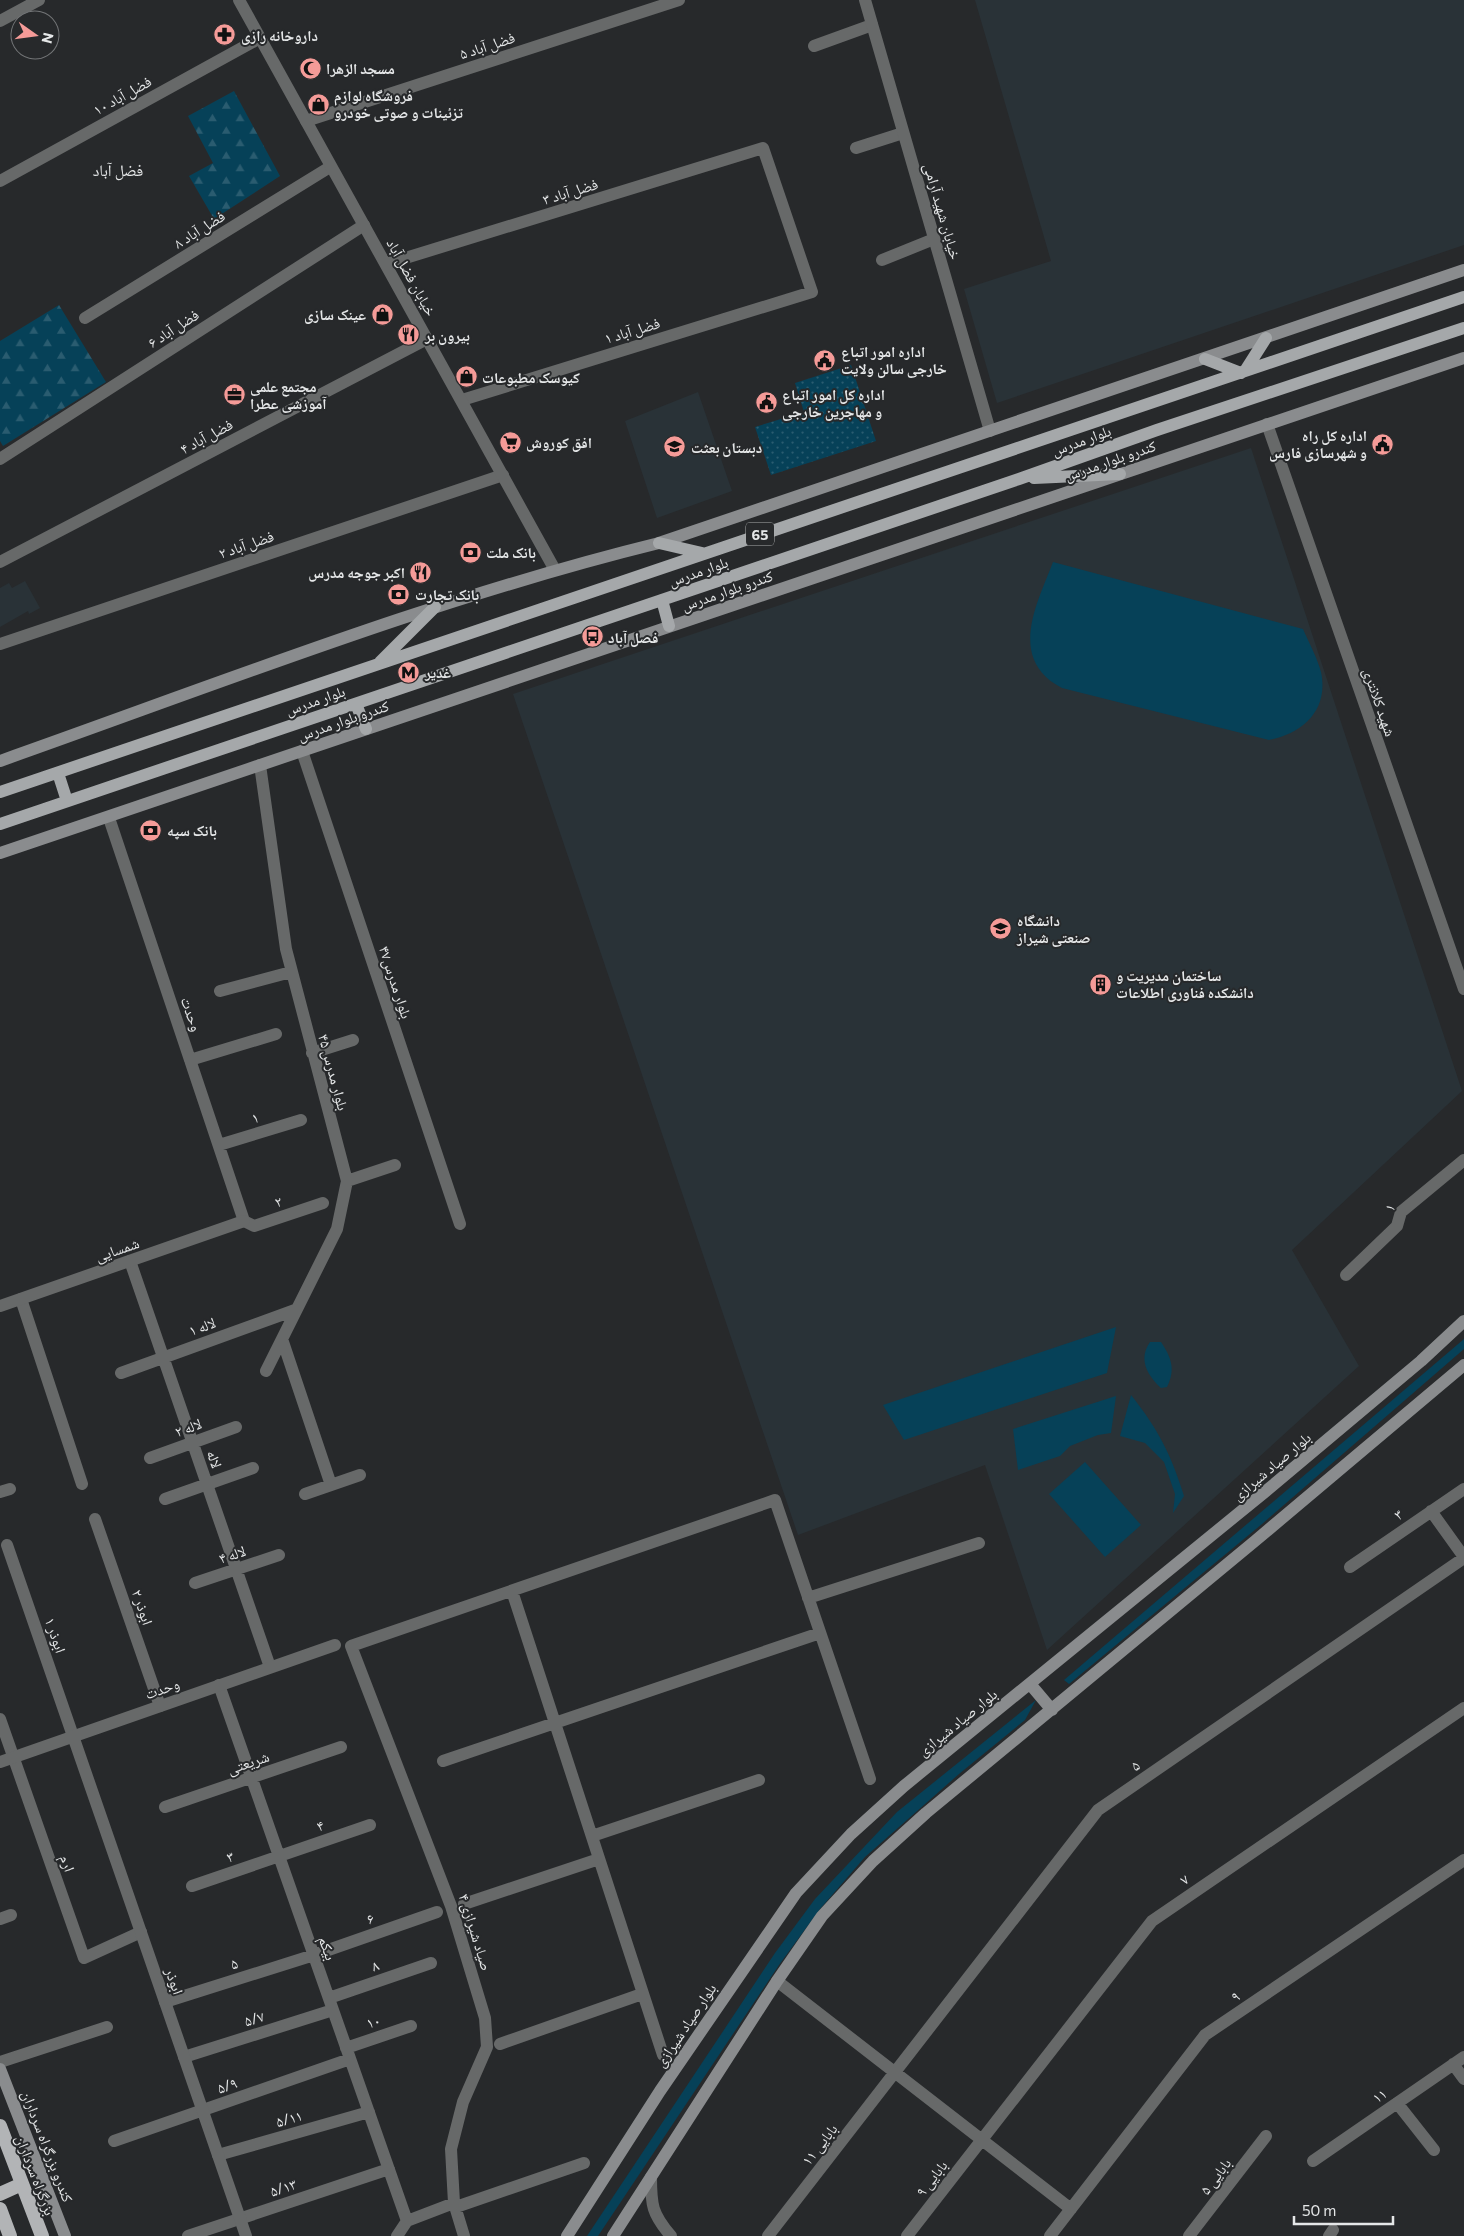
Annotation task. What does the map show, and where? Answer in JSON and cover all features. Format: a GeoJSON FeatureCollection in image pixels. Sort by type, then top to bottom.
{"type":"FeatureCollection","features":[{"type":"Feature","properties":{"kind":"highway","name":"بزرگراه سرداران"},"geometry":{"type":"LineString","coordinates":[[0,2126],[42,2236]]}},
{"type":"Feature","properties":{"kind":"highway"},"geometry":{"type":"LineString","coordinates":[[0,2194],[22,2184]]}},
{"type":"Feature","properties":{"kind":"highway"},"geometry":{"type":"LineString","coordinates":[[0,2209],[10,2236]]}},
{"type":"Feature","properties":{"kind":"main road"},"geometry":{"type":"LineString","coordinates":[[0,761],[435,607],[555,570],[660,543],[1464,270]]}},
{"type":"Feature","properties":{"kind":"main road","name":"بلوار مدرس"},"geometry":{"type":"LineString","coordinates":[[0,792],[702,553],[1464,297]]}},
{"type":"Feature","properties":{"kind":"main road","name":"بلوار مدرس"},"geometry":{"type":"LineString","coordinates":[[0,824],[1020,479],[1157,430],[1464,328]]}},
{"type":"Feature","properties":{"kind":"main road"},"geometry":{"type":"LineString","coordinates":[[1205,359],[1243,372],[1266,338]]}},
{"type":"Feature","properties":{"kind":"main road","name":"کندرو بلوار مدرس"},"geometry":{"type":"LineString","coordinates":[[0,853],[1464,358]]}},
{"type":"Feature","properties":{"kind":"main road"},"geometry":{"type":"LineString","coordinates":[[1020,479],[1120,474]]}},
{"type":"Feature","properties":{"kind":"main road"},"geometry":{"type":"LineString","coordinates":[[660,543],[702,553]]}},
{"type":"Feature","properties":{"kind":"main road"},"geometry":{"type":"LineString","coordinates":[[662,600],[669,626]]}},
{"type":"Feature","properties":{"kind":"main road"},"geometry":{"type":"LineString","coordinates":[[376,665],[435,607]]}},
{"type":"Feature","properties":{"kind":"main road"},"geometry":{"type":"LineString","coordinates":[[356,704],[366,729]]}},
{"type":"Feature","properties":{"kind":"main road"},"geometry":{"type":"LineString","coordinates":[[58,773],[67,802]]}},
{"type":"Feature","properties":{"kind":"main road","name":"بلوار صیاد شیرازی"},"geometry":{"type":"LineString","coordinates":[[567,2236],[660,2091],[796,1893],[865,1822],[904,1786],[1328,1439],[1421,1361],[1464,1321]]}},
{"type":"Feature","properties":{"kind":"main road"},"geometry":{"type":"LineString","coordinates":[[613,2236],[777,1981],[822,1916],[873,1861],[926,1813],[1464,1365]]}},
{"type":"Feature","properties":{"kind":"main road"},"geometry":{"type":"LineString","coordinates":[[1030,1684],[1052,1710]]}},
{"type":"Feature","properties":{"kind":"main road","name":"کندرو بزرگراه سرداران"},"geometry":{"type":"LineString","coordinates":[[0,2069],[65,2236]]}},
{"type":"Feature","properties":{"kind":"street"},"geometry":{"type":"LineString","coordinates":[[0,21],[39,0]]}},
{"type":"Feature","properties":{"kind":"street","name":"خیابان فضل آباد"},"geometry":{"type":"LineString","coordinates":[[239,0],[555,570]]}},
{"type":"Feature","properties":{"kind":"street","name":"فضل آباد ۵"},"geometry":{"type":"LineString","coordinates":[[306,121],[679,0]]}},
{"type":"Feature","properties":{"kind":"street","name":"خیابان شهید آرامی"},"geometry":{"type":"LineString","coordinates":[[864,0],[990,431]]}},
{"type":"Feature","properties":{"kind":"street"},"geometry":{"type":"LineString","coordinates":[[814,46],[872,25]]}},
{"type":"Feature","properties":{"kind":"street","name":"فضل آباد ۱۰"},"geometry":{"type":"LineString","coordinates":[[0,181],[260,38]]}},
{"type":"Feature","properties":{"kind":"street"},"geometry":{"type":"LineString","coordinates":[[856,148],[903,133]]}},
{"type":"Feature","properties":{"kind":"street","name":"فضل آباد ۳"},"geometry":{"type":"LineString","coordinates":[[386,264],[763,148],[812,292]]}},
{"type":"Feature","properties":{"kind":"street","name":"فضل آباد ۸"},"geometry":{"type":"LineString","coordinates":[[85,318],[330,167]]}},
{"type":"Feature","properties":{"kind":"street","name":"فضل آباد ۶"},"geometry":{"type":"LineString","coordinates":[[0,459],[364,225]]}},
{"type":"Feature","properties":{"kind":"street"},"geometry":{"type":"LineString","coordinates":[[882,260],[934,239]]}},
{"type":"Feature","properties":{"kind":"street","name":"فضل آباد ۱"},"geometry":{"type":"LineString","coordinates":[[462,400],[812,292]]}},
{"type":"Feature","properties":{"kind":"street","name":"فضل آباد ۴"},"geometry":{"type":"LineString","coordinates":[[0,562],[427,339]]}},
{"type":"Feature","properties":{"kind":"street","name":"شهید کلانتری"},"geometry":{"type":"LineString","coordinates":[[1266,424],[1464,989]]}},
{"type":"Feature","properties":{"kind":"street","name":"فضل آباد ۲"},"geometry":{"type":"LineString","coordinates":[[0,644],[503,475]]}},
{"type":"Feature","properties":{"kind":"street","name":"بلوار مدرس۴۷"},"geometry":{"type":"LineString","coordinates":[[302,751],[460,1224]]}},
{"type":"Feature","properties":{"kind":"street","name":"۴۵ بلوار مدرس"},"geometry":{"type":"LineString","coordinates":[[260,765],[286,949],[347,1181],[337,1230],[295,1310],[266,1371]]}},
{"type":"Feature","properties":{"kind":"street","name":"وحدت"},"geometry":{"type":"LineString","coordinates":[[108,818],[244,1221]]}},
{"type":"Feature","properties":{"kind":"street"},"geometry":{"type":"LineString","coordinates":[[220,991],[292,972]]}},
{"type":"Feature","properties":{"kind":"street"},"geometry":{"type":"LineString","coordinates":[[190,1060],[276,1034]]}},
{"type":"Feature","properties":{"kind":"street"},"geometry":{"type":"LineString","coordinates":[[312,1052],[353,1040]]}},
{"type":"Feature","properties":{"kind":"street","name":"۱"},"geometry":{"type":"LineString","coordinates":[[219,1145],[301,1120]]}},
{"type":"Feature","properties":{"kind":"street","name":"۱"},"geometry":{"type":"LineString","coordinates":[[1346,1275],[1397,1226],[1401,1212],[1464,1160]]}},
{"type":"Feature","properties":{"kind":"street"},"geometry":{"type":"LineString","coordinates":[[347,1181],[396,1165]]}},
{"type":"Feature","properties":{"kind":"street","name":"۲"},"geometry":{"type":"LineString","coordinates":[[244,1221],[254,1226],[323,1204]]}},
{"type":"Feature","properties":{"kind":"street","name":"شمسایی"},"geometry":{"type":"LineString","coordinates":[[0,1306],[244,1221]]}},
{"type":"Feature","properties":{"kind":"street","name":"لاله"},"geometry":{"type":"LineString","coordinates":[[130,1261],[270,1667]]}},
{"type":"Feature","properties":{"kind":"street"},"geometry":{"type":"LineString","coordinates":[[21,1299],[82,1484]]}},
{"type":"Feature","properties":{"kind":"street","name":"لاله ۱"},"geometry":{"type":"LineString","coordinates":[[121,1373],[295,1310]]}},
{"type":"Feature","properties":{"kind":"street"},"geometry":{"type":"LineString","coordinates":[[282,1339],[330,1485]]}},
{"type":"Feature","properties":{"kind":"street","name":"لاله ۲"},"geometry":{"type":"LineString","coordinates":[[150,1458],[236,1427]]}},
{"type":"Feature","properties":{"kind":"street"},"geometry":{"type":"LineString","coordinates":[[165,1499],[253,1468]]}},
{"type":"Feature","properties":{"kind":"street"},"geometry":{"type":"LineString","coordinates":[[305,1494],[360,1475]]}},
{"type":"Feature","properties":{"kind":"street","name":"۳"},"geometry":{"type":"LineString","coordinates":[[1350,1567],[1464,1489]]}},
{"type":"Feature","properties":{"kind":"street"},"geometry":{"type":"LineString","coordinates":[[662,2055],[512,1591],[775,1500],[870,1779]]}},
{"type":"Feature","properties":{"kind":"street"},"geometry":{"type":"LineString","coordinates":[[1431,1511],[1464,1558]]}},
{"type":"Feature","properties":{"kind":"street","name":"ابوذر ۲"},"geometry":{"type":"LineString","coordinates":[[95,1519],[160,1706]]}},
{"type":"Feature","properties":{"kind":"street"},"geometry":{"type":"LineString","coordinates":[[808,1598],[979,1543]]}},
{"type":"Feature","properties":{"kind":"street","name":"ابوذر ۱"},"geometry":{"type":"LineString","coordinates":[[7,1545],[73,1736]]}},
{"type":"Feature","properties":{"kind":"street","name":"لاله ۴"},"geometry":{"type":"LineString","coordinates":[[195,1583],[279,1555]]}},
{"type":"Feature","properties":{"kind":"street","name":"۵"},"geometry":{"type":"LineString","coordinates":[[894,2072],[1098,1810],[1464,1558]]}},
{"type":"Feature","properties":{"kind":"street","name":"صیاد شیرازی ۴"},"geometry":{"type":"LineString","coordinates":[[464,2236],[455,2205],[451,2149],[463,2102],[487,2047],[485,2018],[451,1906],[351,1646],[512,1591]]}},
{"type":"Feature","properties":{"kind":"street"},"geometry":{"type":"LineString","coordinates":[[443,1761],[820,1633]]}},
{"type":"Feature","properties":{"kind":"street","name":"وحدت"},"geometry":{"type":"LineString","coordinates":[[0,1762],[335,1645]]}},
{"type":"Feature","properties":{"kind":"street","name":"بیکم"},"geometry":{"type":"LineString","coordinates":[[219,1685],[407,2221]]}},
{"type":"Feature","properties":{"kind":"street","name":"۷"},"geometry":{"type":"LineString","coordinates":[[982,2140],[1152,1921],[1464,1708]]}},
{"type":"Feature","properties":{"kind":"street","name":"ارم"},"geometry":{"type":"LineString","coordinates":[[0,1719],[84,1958],[141,1932]]}},
{"type":"Feature","properties":{"kind":"street","name":"ابوذر"},"geometry":{"type":"LineString","coordinates":[[73,1736],[246,2236]]}},
{"type":"Feature","properties":{"kind":"street","name":"شریعتی"},"geometry":{"type":"LineString","coordinates":[[164,1807],[341,1747]]}},
{"type":"Feature","properties":{"kind":"street"},"geometry":{"type":"LineString","coordinates":[[592,1836],[759,1780]]}},
{"type":"Feature","properties":{"kind":"street","name":"۴"},"geometry":{"type":"LineString","coordinates":[[279,1856],[370,1825]]}},
{"type":"Feature","properties":{"kind":"street","name":"۳"},"geometry":{"type":"LineString","coordinates":[[192,1886],[279,1856]]}},
{"type":"Feature","properties":{"kind":"street"},"geometry":{"type":"LineString","coordinates":[[464,1904],[599,1859]]}},
{"type":"Feature","properties":{"kind":"street","name":"۹"},"geometry":{"type":"LineString","coordinates":[[1050,2236],[1205,2035],[1464,1860]]}},
{"type":"Feature","properties":{"kind":"street","name":"۶"},"geometry":{"type":"LineString","coordinates":[[314,1955],[437,1912]]}},
{"type":"Feature","properties":{"kind":"street","name":"۵"},"geometry":{"type":"LineString","coordinates":[[165,2002],[314,1955]]}},
{"type":"Feature","properties":{"kind":"street","name":"۸"},"geometry":{"type":"LineString","coordinates":[[331,2004],[431,1963]]}},
{"type":"Feature","properties":{"kind":"street"},"geometry":{"type":"LineString","coordinates":[[777,1981],[1071,2209]]}},
{"type":"Feature","properties":{"kind":"street"},"geometry":{"type":"LineString","coordinates":[[500,2044],[642,1994]]}},
{"type":"Feature","properties":{"kind":"street","name":"۵/۷"},"geometry":{"type":"LineString","coordinates":[[184,2057],[331,2004]]}},
{"type":"Feature","properties":{"kind":"street","name":"۱۰"},"geometry":{"type":"LineString","coordinates":[[348,2053],[411,2026]]}},
{"type":"Feature","properties":{"kind":"street"},"geometry":{"type":"LineString","coordinates":[[0,2062],[107,2027]]}},
{"type":"Feature","properties":{"kind":"street","name":"۵/۹"},"geometry":{"type":"LineString","coordinates":[[114,2141],[203,2111],[348,2053]]}},
{"type":"Feature","properties":{"kind":"street"},"geometry":{"type":"LineString","coordinates":[[1459,2061],[1464,2079]]}},
{"type":"Feature","properties":{"kind":"street","name":"۱۱"},"geometry":{"type":"LineString","coordinates":[[1313,2161],[1459,2061]]}},
{"type":"Feature","properties":{"kind":"street","name":"بابایی ۱۱"},"geometry":{"type":"LineString","coordinates":[[768,2236],[894,2072]]}},
{"type":"Feature","properties":{"kind":"street"},"geometry":{"type":"LineString","coordinates":[[1397,2103],[1434,2150]]}},
{"type":"Feature","properties":{"kind":"street","name":"۵/۱۱"},"geometry":{"type":"LineString","coordinates":[[218,2155],[369,2112]]}},
{"type":"Feature","properties":{"kind":"street","name":"بابایی ۵"},"geometry":{"type":"LineString","coordinates":[[1189,2236],[1266,2136]]}},
{"type":"Feature","properties":{"kind":"street","name":"بابایی ۹"},"geometry":{"type":"LineString","coordinates":[[907,2236],[982,2140]]}},
{"type":"Feature","properties":{"kind":"street"},"geometry":{"type":"LineString","coordinates":[[397,2236],[407,2221],[584,2163]]}},
{"type":"Feature","properties":{"kind":"street","name":"۵/۱۳"},"geometry":{"type":"LineString","coordinates":[[188,2236],[388,2169]]}},
{"type":"Feature","properties":{"kind":"street"},"geometry":{"type":"LineString","coordinates":[[651,2177],[651,2204],[654,2214],[671,2236]]}},
{"type":"Feature","properties":{"kind":"shaded area"},"geometry":{"type":"Polygon","coordinates":[[[975,0],[1464,0],[1464,245],[997,403],[964,289],[1051,261],[975,0]]]}},
{"type":"Feature","properties":{"kind":"shaded area","name":"دبستان بعثت"},"geometry":{"type":"Polygon","coordinates":[[[698,392],[732,491],[657,518],[625,421],[698,392]]]}},
{"type":"Feature","properties":{"kind":"shaded area","name":"دانشگاه صنعتی شیراز"},"geometry":{"type":"Polygon","coordinates":[[[1251,448],[1462,1091],[1292,1250],[1359,1366],[1047,1650],[985,1465],[798,1535],[513,694],[1251,448]]]}},
{"type":"Feature","properties":{"kind":"shaded area"},"geometry":{"type":"Polygon","coordinates":[[[25,581],[40,608],[29,614],[28,611],[0,627],[0,588],[9,583],[12,588],[25,581]]]}},
{"type":"Feature","properties":{"kind":"green space"},"geometry":{"type":"Polygon","coordinates":[[[234,91],[280,176],[214,219],[189,176],[213,163],[188,116],[234,91]]]}},
{"type":"Feature","properties":{"kind":"green space"},"geometry":{"type":"Polygon","coordinates":[[[59,305],[106,382],[3,446],[0,441],[0,341],[59,305]]]}},
{"type":"Feature","properties":{"kind":"green space"},"geometry":{"type":"Polygon","coordinates":[[[851,365],[876,441],[771,475],[755,427],[804,412],[795,383],[851,365]]]}},
{"type":"Feature","properties":{"kind":"green space"},"geometry":{"type":"Polygon","coordinates":[[[1053,562],[1303,629],[1321,672],[1321,698],[1317,708],[1311,718],[1293,732],[1269,740],[1062,688],[1048,679],[1036,665],[1031,651],[1032,621],[1053,562]]]}},
{"type":"Feature","properties":{"kind":"green space"},"geometry":{"type":"Polygon","coordinates":[[[1116,1327],[1107,1373],[904,1440],[883,1405],[1116,1327]]]}},
{"type":"Feature","properties":{"kind":"green space"},"geometry":{"type":"Polygon","coordinates":[[[1464,1339],[1464,1349],[1262,1524],[1069,1684],[1064,1680],[1464,1339]]]}},
{"type":"Feature","properties":{"kind":"green space"},"geometry":{"type":"Polygon","coordinates":[[[1150,1342],[1161,1342],[1170,1358],[1172,1369],[1167,1387],[1161,1388],[1148,1372],[1145,1355],[1146,1348],[1150,1342]]]}},
{"type":"Feature","properties":{"kind":"green space"},"geometry":{"type":"Polygon","coordinates":[[[1131,1395],[1163,1442],[1179,1481],[1184,1496],[1173,1513],[1175,1494],[1164,1462],[1145,1443],[1120,1436],[1131,1395]]]}},
{"type":"Feature","properties":{"kind":"green space"},"geometry":{"type":"Polygon","coordinates":[[[1116,1396],[1111,1433],[1098,1435],[1070,1446],[1060,1456],[1018,1470],[1013,1429],[1116,1396]]]}},
{"type":"Feature","properties":{"kind":"green space"},"geometry":{"type":"Polygon","coordinates":[[[1085,1462],[1141,1525],[1105,1557],[1049,1494],[1085,1462]]]}},
{"type":"Feature","properties":{"kind":"green space"},"geometry":{"type":"Polygon","coordinates":[[[1036,1700],[1025,1720],[959,1774],[865,1857],[820,1909],[779,1965],[598,2236],[587,2236],[775,1953],[815,1899],[897,1812],[1036,1700]]]}},
{"type":"Feature","properties":{"kind":"place","name":"داروخانه رازی"},"geometry":{"type":"Point","coordinates":[225,35]}},
{"type":"Feature","properties":{"kind":"place","name":"مسجد الزهرا"},"geometry":{"type":"Point","coordinates":[310,68]}},
{"type":"Feature","properties":{"kind":"place","name":"فروشگاه لوازم تزئینات و صوتی خودرو"},"geometry":{"type":"Point","coordinates":[318,104]}},
{"type":"Feature","properties":{"kind":"place","name":"عینک سازی"},"geometry":{"type":"Point","coordinates":[382,314]}},
{"type":"Feature","properties":{"kind":"place","name":"بیرون بر"},"geometry":{"type":"Point","coordinates":[409,335]}},
{"type":"Feature","properties":{"kind":"place","name":"اداره امور اتباع خارجی سالن ولایت"},"geometry":{"type":"Point","coordinates":[825,360]}},
{"type":"Feature","properties":{"kind":"place","name":"کیوسک مطبوعات"},"geometry":{"type":"Point","coordinates":[466,377]}},
{"type":"Feature","properties":{"kind":"place","name":"مجتمع علمی آموزشی عطرا"},"geometry":{"type":"Point","coordinates":[234,395]}},
{"type":"Feature","properties":{"kind":"place","name":"اداره کل امور اتباع و مهاجرین خارجی"},"geometry":{"type":"Point","coordinates":[766,403]}},
{"type":"Feature","properties":{"kind":"place","name":"افق کوروش"},"geometry":{"type":"Point","coordinates":[510,442]}},
{"type":"Feature","properties":{"kind":"place","name":"اداره کل راه و شهرسازی فارس"},"geometry":{"type":"Point","coordinates":[1383,444]}},
{"type":"Feature","properties":{"kind":"place","name":"دبستان بعثت"},"geometry":{"type":"Point","coordinates":[675,447]}},
{"type":"Feature","properties":{"kind":"place","name":"بانک ملت"},"geometry":{"type":"Point","coordinates":[470,552]}},
{"type":"Feature","properties":{"kind":"place","name":"اکبر جوجه مدرس"},"geometry":{"type":"Point","coordinates":[421,572]}},
{"type":"Feature","properties":{"kind":"place","name":"بانک تجارت"},"geometry":{"type":"Point","coordinates":[399,594]}},
{"type":"Feature","properties":{"kind":"place","name":"فصل آباد"},"geometry":{"type":"Point","coordinates":[592,637]}},
{"type":"Feature","properties":{"kind":"place","name":"غدیر"},"geometry":{"type":"Point","coordinates":[409,672]}},
{"type":"Feature","properties":{"kind":"place","name":"بانک سپه"},"geometry":{"type":"Point","coordinates":[151,830]}},
{"type":"Feature","properties":{"kind":"place","name":"دانشگاه صنعتی شیراز"},"geometry":{"type":"Point","coordinates":[1001,929]}},
{"type":"Feature","properties":{"kind":"place","name":"ساختمان مدیریت و دانشکده فناوری اطلاعات"},"geometry":{"type":"Point","coordinates":[1100,984]}},
{"type":"Feature","properties":{"kind":"district","name":"فضل آباد"},"geometry":{"type":"Point","coordinates":[118,169]}}]}
